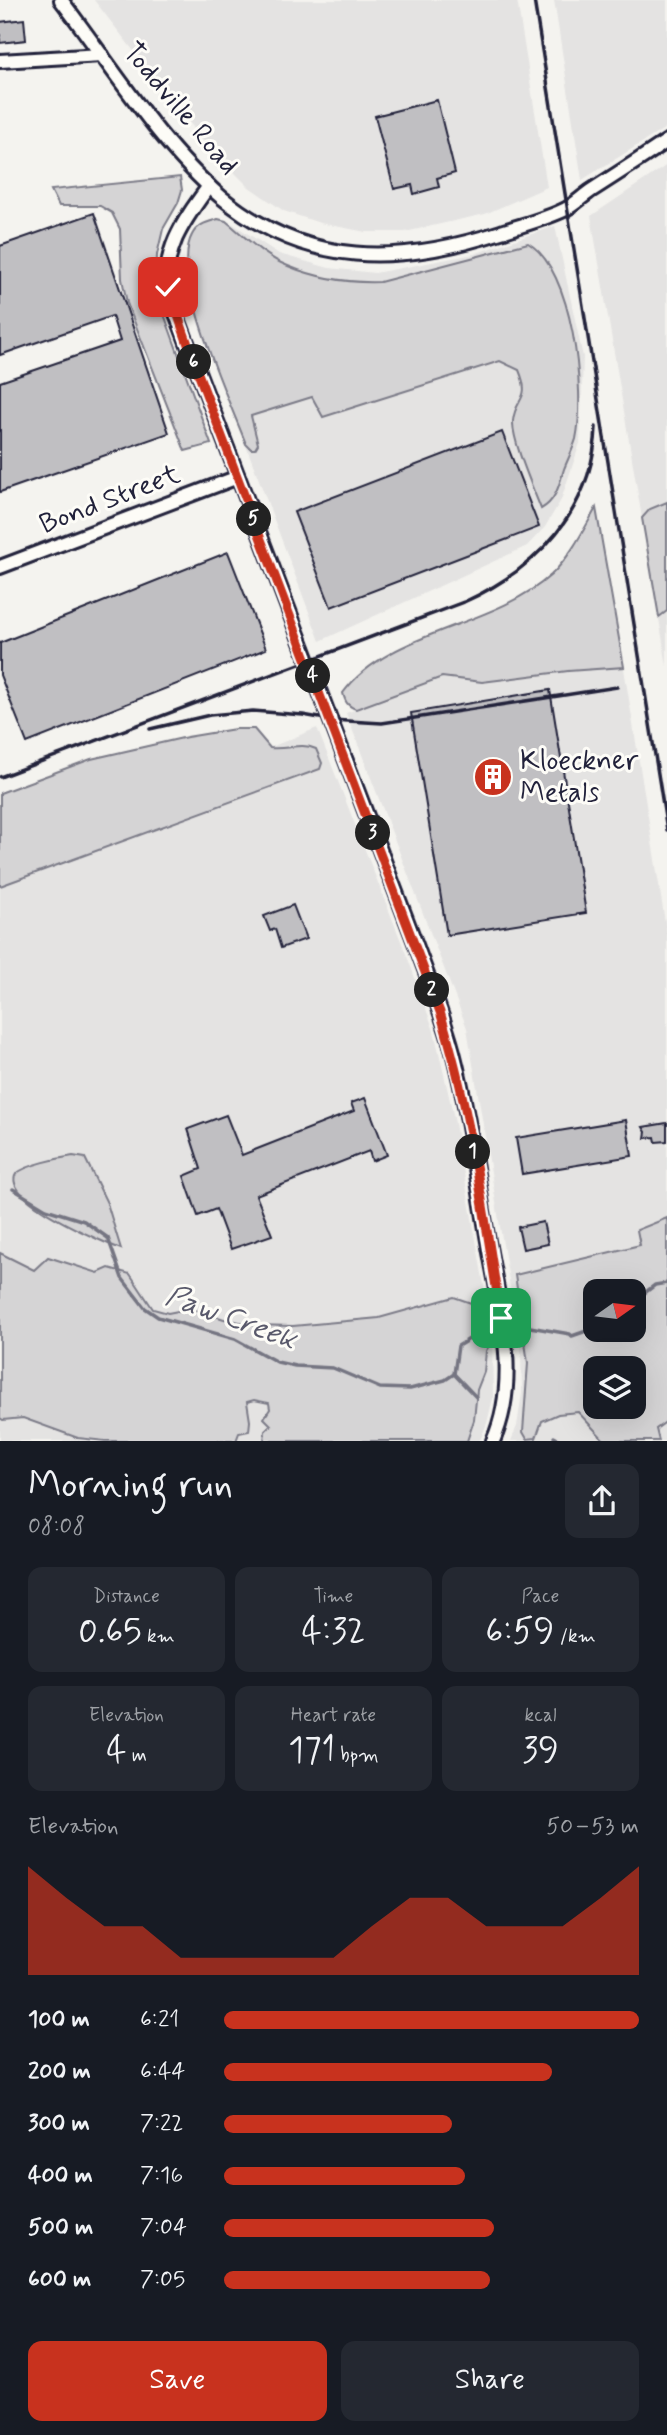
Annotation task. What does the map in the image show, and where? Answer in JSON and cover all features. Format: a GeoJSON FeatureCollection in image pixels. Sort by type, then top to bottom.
{"type":"FeatureCollection","features":[{"type":"Feature","properties":{"kind":"street","name":"Toddville Road"},"geometry":{"type":"LineString","coordinates":[[61,0],[173,146],[209,186],[245,215],[293,241],[315,248],[344,253],[404,254],[475,240],[567,208],[667,141]]}},
{"type":"Feature","properties":{"kind":"street"},"geometry":{"type":"LineString","coordinates":[[0,61],[102,55]]}},
{"type":"Feature","properties":{"kind":"street"},"geometry":{"type":"LineString","coordinates":[[209,186],[175,236],[168,262],[168,287],[416,946],[452,1049],[468,1119],[506,1354],[504,1404],[493,1441]]}},
{"type":"Feature","properties":{"kind":"street","name":"Bond Street"},"geometry":{"type":"LineString","coordinates":[[0,567],[238,478]]}},
{"type":"Feature","properties":{"kind":"shaded area"},"geometry":{"type":"Polygon","coordinates":[[[94,0],[517,0],[547,187],[485,214],[405,232],[366,232],[320,223],[284,211],[249,187],[207,145],[94,0]]]}},
{"type":"Feature","properties":{"kind":"shaded area"},"geometry":{"type":"Polygon","coordinates":[[[554,0],[667,0],[667,127],[582,180],[554,0]]]}},
{"type":"Feature","properties":{"kind":"shaded area"},"geometry":{"type":"Polygon","coordinates":[[[667,165],[667,666],[591,216],[667,165]]]}},
{"type":"Feature","properties":{"kind":"shaded area"},"geometry":{"type":"Polygon","coordinates":[[[180,177],[182,190],[163,229],[157,255],[156,278],[160,303],[211,444],[185,451],[127,303],[122,279],[120,229],[112,213],[100,206],[59,206],[51,190],[180,177]]]}},
{"type":"Feature","properties":{"kind":"shaded area"},"geometry":{"type":"Polygon","coordinates":[[[218,219],[233,224],[279,254],[329,268],[375,273],[474,254],[555,226],[583,357],[580,443],[561,500],[545,527],[527,546],[320,641],[192,303],[187,265],[190,236],[200,225],[218,219]]]}},
{"type":"Feature","properties":{"kind":"shaded area"},"geometry":{"type":"Polygon","coordinates":[[[218,219],[226,221],[263,252],[288,266],[322,277],[357,282],[380,282],[528,243],[543,257],[556,278],[566,304],[577,363],[579,418],[576,439],[550,502],[541,509],[516,440],[513,421],[523,393],[523,380],[519,370],[500,361],[323,417],[312,397],[251,416],[258,444],[255,449],[251,449],[246,444],[216,370],[195,307],[189,278],[187,253],[192,235],[200,226],[218,219]]]}},
{"type":"Feature","properties":{"kind":"shaded area"},"geometry":{"type":"Polygon","coordinates":[[[667,502],[667,611],[659,617],[642,518],[650,509],[667,502]]]}},
{"type":"Feature","properties":{"kind":"shaded area"},"geometry":{"type":"Polygon","coordinates":[[[596,508],[624,667],[482,682],[442,677],[356,709],[347,703],[343,693],[363,672],[387,655],[500,607],[527,593],[551,575],[570,552],[596,508]]]}},
{"type":"Feature","properties":{"kind":"shaded area"},"geometry":{"type":"Polygon","coordinates":[[[615,613],[667,934],[667,1441],[511,1441],[517,1426],[522,1393],[521,1353],[467,1028],[346,713],[615,613]]]}},
{"type":"Feature","properties":{"kind":"shaded area"},"geometry":{"type":"Polygon","coordinates":[[[317,728],[434,1031],[454,1118],[492,1340],[493,1398],[481,1438],[479,1441],[0,1441],[0,860],[317,728]]]}},
{"type":"Feature","properties":{"kind":"shaded area"},"geometry":{"type":"Polygon","coordinates":[[[235,729],[254,729],[270,748],[305,746],[316,749],[322,763],[320,769],[0,886],[0,793],[91,759],[235,729]]]}},
{"type":"Feature","properties":{"kind":"shaded area"},"geometry":{"type":"Polygon","coordinates":[[[73,1156],[85,1158],[107,1203],[121,1249],[56,1219],[23,1195],[15,1184],[16,1174],[20,1171],[43,1162],[73,1156]]]}},
{"type":"Feature","properties":{"kind":"shaded area"},"geometry":{"type":"Polygon","coordinates":[[[667,1218],[667,1421],[656,1429],[659,1441],[605,1441],[585,1419],[646,1419],[646,1356],[583,1356],[583,1417],[578,1412],[558,1414],[542,1421],[536,1438],[527,1439],[523,1432],[528,1363],[515,1275],[640,1245],[637,1230],[667,1218]]]}},
{"type":"Feature","properties":{"kind":"shaded area"},"geometry":{"type":"Polygon","coordinates":[[[0,1253],[34,1270],[48,1257],[98,1273],[109,1268],[130,1274],[153,1309],[168,1313],[200,1311],[255,1325],[293,1326],[379,1318],[454,1297],[474,1304],[488,1313],[492,1340],[486,1351],[484,1372],[477,1390],[474,1420],[467,1441],[264,1441],[265,1431],[271,1425],[264,1418],[270,1409],[269,1403],[254,1400],[247,1402],[249,1431],[239,1433],[236,1441],[105,1441],[78,1438],[23,1418],[3,1420],[0,1418],[0,1253]]]}},
{"type":"Feature","properties":{"kind":"building"},"geometry":{"type":"Polygon","coordinates":[[[24,19],[26,40],[0,43],[0,22],[24,19]]]}},
{"type":"Feature","properties":{"kind":"building"},"geometry":{"type":"Polygon","coordinates":[[[437,100],[455,173],[437,178],[439,187],[414,194],[412,185],[394,189],[375,116],[437,100]]]}},
{"type":"Feature","properties":{"kind":"building"},"geometry":{"type":"Polygon","coordinates":[[[94,213],[169,433],[0,492],[0,382],[120,341],[112,316],[0,355],[0,246],[94,213]]]}},
{"type":"Feature","properties":{"kind":"building"},"geometry":{"type":"Polygon","coordinates":[[[502,432],[539,527],[331,607],[294,512],[502,432]]]}},
{"type":"Feature","properties":{"kind":"building"},"geometry":{"type":"Polygon","coordinates":[[[228,552],[266,649],[27,743],[0,675],[0,643],[228,552]]]}},
{"type":"Feature","properties":{"kind":"building","name":"Kloeckner Metals"},"geometry":{"type":"Polygon","coordinates":[[[550,690],[586,913],[447,935],[411,713],[550,690]]]}},
{"type":"Feature","properties":{"kind":"building"},"geometry":{"type":"Polygon","coordinates":[[[293,905],[306,939],[281,948],[275,929],[270,931],[264,916],[293,905]]]}},
{"type":"Feature","properties":{"kind":"building"},"geometry":{"type":"Polygon","coordinates":[[[365,1098],[387,1155],[372,1161],[369,1151],[256,1195],[272,1235],[231,1249],[216,1209],[198,1216],[184,1176],[201,1169],[188,1129],[226,1115],[242,1155],[354,1111],[351,1103],[365,1098]]]}},
{"type":"Feature","properties":{"kind":"building"},"geometry":{"type":"Polygon","coordinates":[[[626,1120],[632,1156],[522,1174],[516,1138],[626,1120]]]}},
{"type":"Feature","properties":{"kind":"building"},"geometry":{"type":"Polygon","coordinates":[[[667,1123],[667,1141],[656,1142],[655,1137],[645,1138],[643,1127],[667,1123]]]}},
{"type":"Feature","properties":{"kind":"building"},"geometry":{"type":"Polygon","coordinates":[[[543,1222],[548,1244],[523,1249],[518,1227],[543,1222]]]}},
{"type":"Feature","properties":{"kind":"waterway","name":"Paw Creek"},"geometry":{"type":"LineString","coordinates":[[13,1189],[46,1209],[84,1221],[108,1238],[122,1278],[145,1308],[158,1317],[235,1339],[277,1362],[333,1368],[380,1388],[410,1389],[445,1380],[454,1374]]}},
{"type":"Feature","properties":{"kind":"waterway"},"geometry":{"type":"LineString","coordinates":[[646,1292],[655,1285],[667,1283]]}},
{"type":"Feature","properties":{"kind":"waterway"},"geometry":{"type":"LineString","coordinates":[[530,1327],[572,1336],[583,1332]]}},
{"type":"Feature","properties":{"kind":"waterway"},"geometry":{"type":"LineString","coordinates":[[454,1374],[458,1346],[474,1336]]}},
{"type":"Feature","properties":{"kind":"waterway","name":"Paw Creek"},"geometry":{"type":"LineString","coordinates":[[454,1374],[476,1397]]}},
{"type":"Feature","properties":{"kind":"waterway","name":"Paw Creek"},"geometry":{"type":"LineString","coordinates":[[554,1437],[561,1441]]}},
{"type":"Feature","properties":{"kind":"railway"},"geometry":{"type":"LineString","coordinates":[[534,0],[667,830]]}},
{"type":"Feature","properties":{"kind":"railway"},"geometry":{"type":"LineString","coordinates":[[0,777],[464,602],[491,588],[537,554],[572,510],[584,485],[592,457],[596,427]]}},
{"type":"Feature","properties":{"kind":"railway"},"geometry":{"type":"LineString","coordinates":[[150,729],[210,715],[253,711],[382,723],[617,687]]}},
{"type":"Feature","properties":{"kind":"place","name":"Kloeckner Metals"},"geometry":{"type":"Point","coordinates":[493,777]}},
{"type":"Feature","properties":{"kind":"route"},"geometry":{"type":"LineString","coordinates":[[168,287],[452,1049],[468,1119],[501,1318]]}}]}
